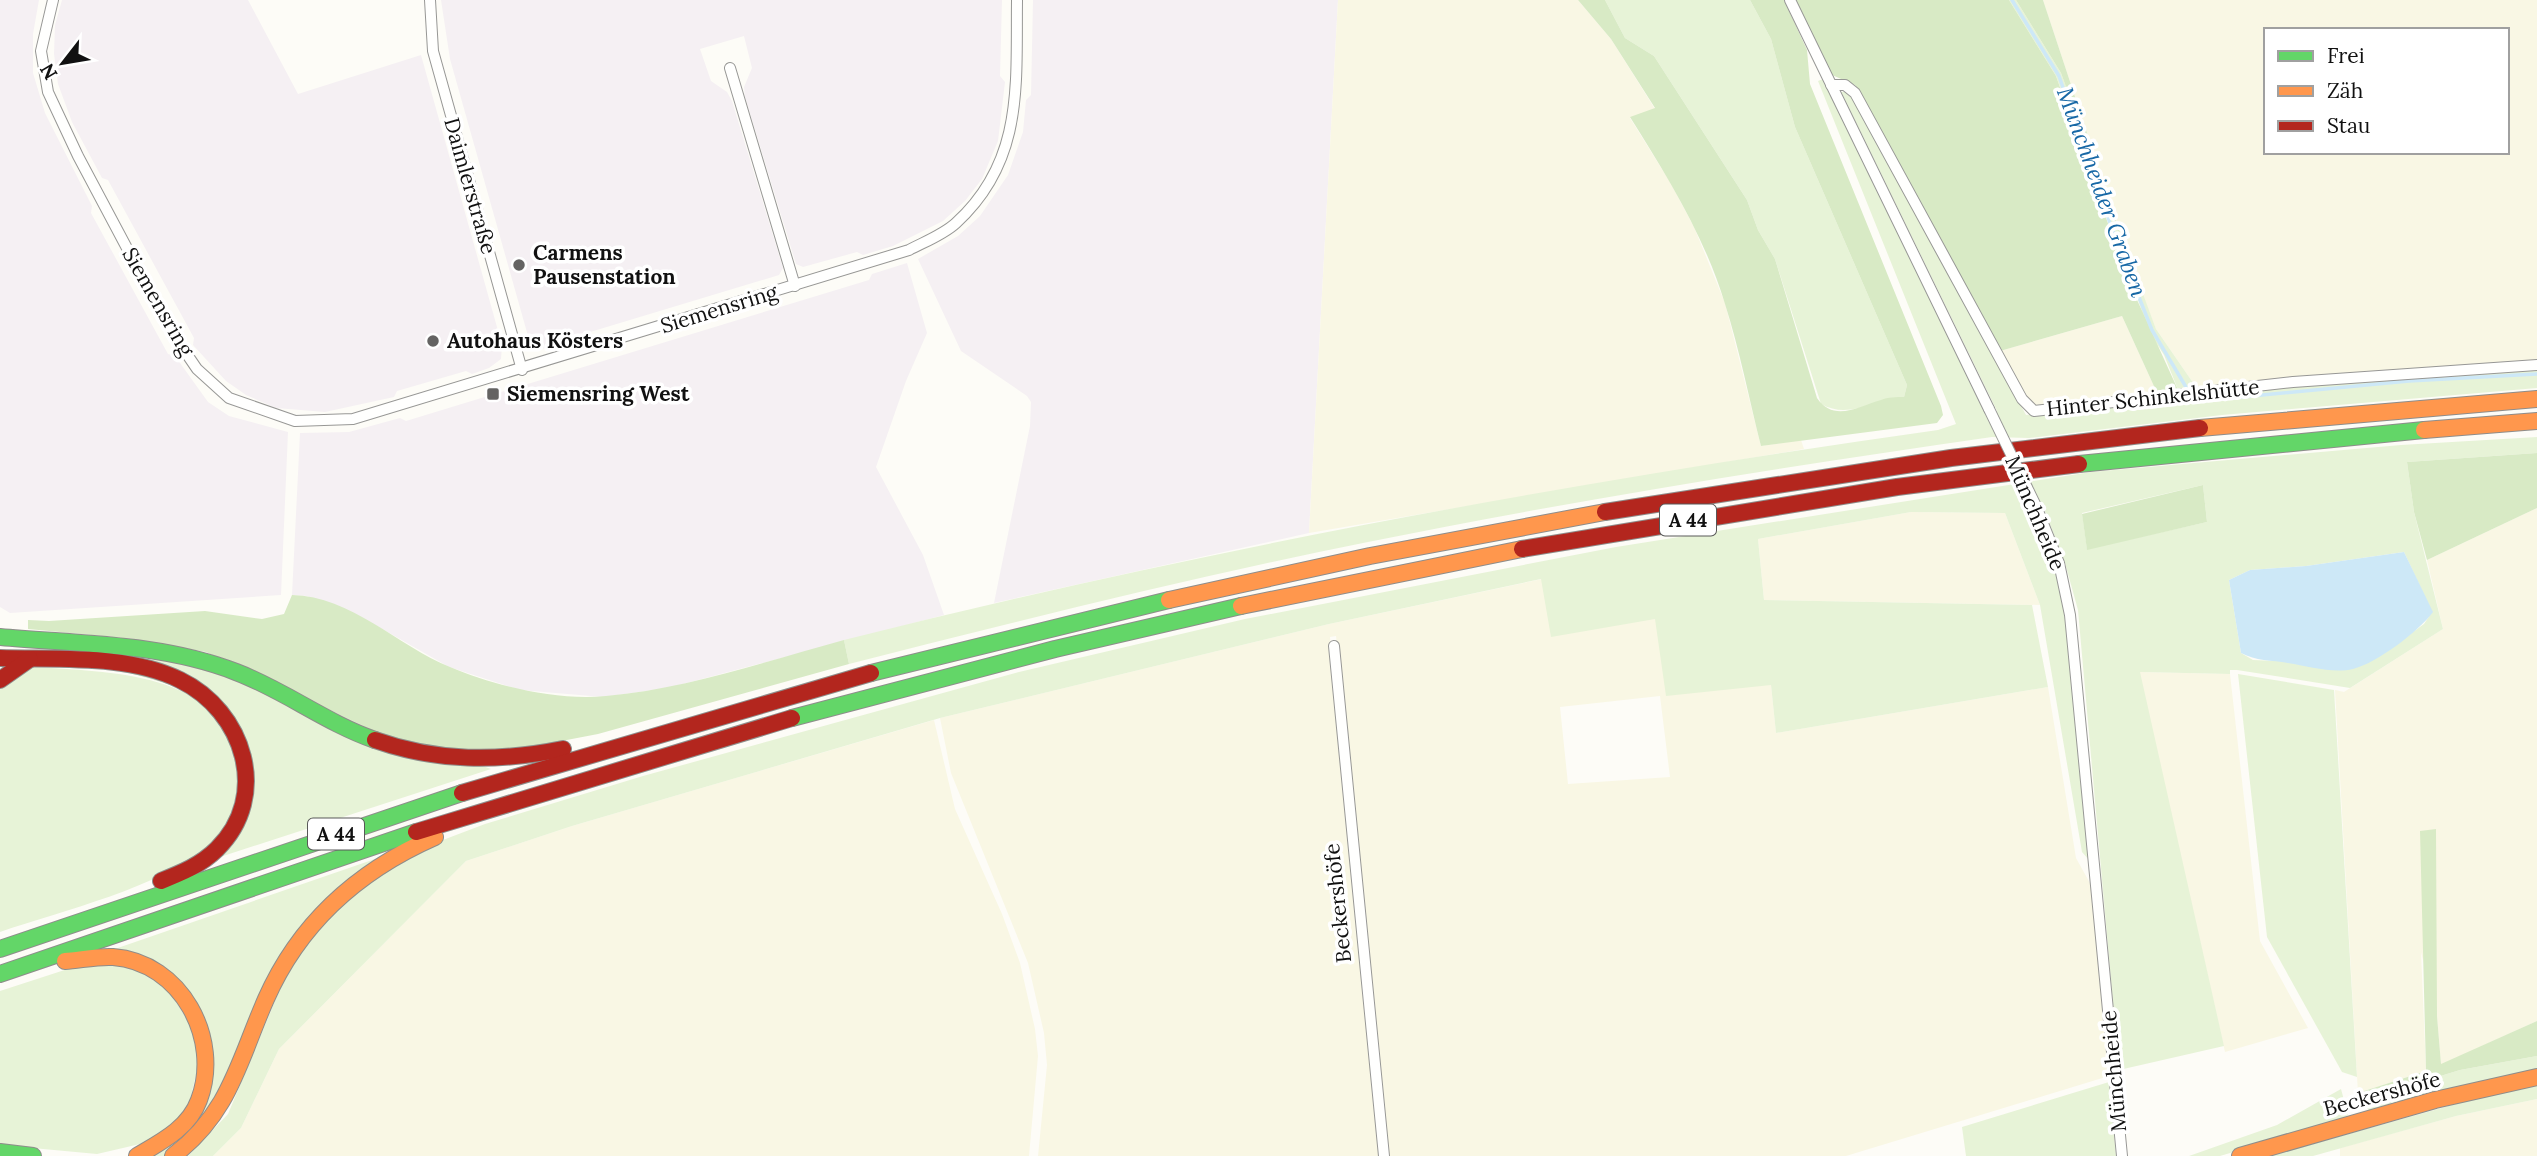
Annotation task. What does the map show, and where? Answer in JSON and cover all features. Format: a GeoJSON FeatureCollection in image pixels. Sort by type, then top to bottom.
{"type":"FeatureCollection","features":[{"type":"Feature","properties":{"kind":"main road","name":"A 44"},"geometry":{"type":"LineString","coordinates":[[0,949],[375,821],[624,743],[887,669],[1065,624],[1331,564],[1534,524],[1773,484],[2037,446],[2347,413],[2537,399]]}},
{"type":"Feature","properties":{"kind":"main road","name":"A 44"},"geometry":{"type":"LineString","coordinates":[[3,972],[265,881],[562,786],[754,729],[1151,626],[1489,555],[1768,507],[2002,473],[2206,449],[2537,421]]}},
{"type":"Feature","properties":{"kind":"main road"},"geometry":{"type":"LineString","coordinates":[[0,637],[160,652],[208,662],[276,688],[362,735],[429,756],[493,761],[594,742],[624,743]]}},
{"type":"Feature","properties":{"kind":"main road"},"geometry":{"type":"LineString","coordinates":[[0,658],[140,669],[178,678],[205,694],[224,710],[241,741],[246,762],[247,784],[240,815],[227,838],[211,855],[175,875],[84,910],[49,932]]}},
{"type":"Feature","properties":{"kind":"main road"},"geometry":{"type":"LineString","coordinates":[[0,680],[30,659]]}},
{"type":"Feature","properties":{"kind":"main road"},"geometry":{"type":"LineString","coordinates":[[173,1156],[196,1139],[222,1107],[280,971],[299,940],[330,904],[369,871],[404,850],[521,809],[562,786]]}},
{"type":"Feature","properties":{"kind":"main road"},"geometry":{"type":"LineString","coordinates":[[3,972],[31,969],[89,956],[117,956],[162,972],[180,990],[196,1012],[205,1036],[207,1065],[202,1091],[193,1111],[178,1131],[150,1152],[138,1156]]}},
{"type":"Feature","properties":{"kind":"main road","name":"Beckershöfe"},"geometry":{"type":"LineString","coordinates":[[2240,1156],[2435,1100],[2537,1077]]}},
{"type":"Feature","properties":{"kind":"main road"},"geometry":{"type":"LineString","coordinates":[[0,1152],[33,1156]]}},
{"type":"Feature","properties":{"kind":"street","name":"Siemensring"},"geometry":{"type":"LineString","coordinates":[[53,0],[41,51],[48,92],[57,117],[171,331],[197,369],[229,398],[295,421],[353,419],[522,370],[909,250],[954,225],[990,185],[1009,144],[1016,80],[1017,0]]}},
{"type":"Feature","properties":{"kind":"street","name":"Daimlerstraße"},"geometry":{"type":"LineString","coordinates":[[430,0],[433,51],[522,370]]}},
{"type":"Feature","properties":{"kind":"street","name":"Münchheide"},"geometry":{"type":"LineString","coordinates":[[1790,0],[2036,506],[2059,563],[2070,615],[2122,1156]]}},
{"type":"Feature","properties":{"kind":"street","name":"Siemensring"},"geometry":{"type":"LineString","coordinates":[[730,68],[795,286]]}},
{"type":"Feature","properties":{"kind":"street","name":"Hinter Schinkelshütte"},"geometry":{"type":"LineString","coordinates":[[1831,85],[1845,85],[1857,97],[2022,399],[2034,411],[2293,382],[2537,365]]}},
{"type":"Feature","properties":{"kind":"street","name":"Beckershöfe"},"geometry":{"type":"LineString","coordinates":[[1334,646],[1384,1156]]}},
{"type":"Feature","properties":{"kind":"shaded area"},"geometry":{"type":"Polygon","coordinates":[[[0,0],[39,0],[33,34],[33,73],[45,113],[92,206],[91,213],[168,354],[175,356],[208,402],[229,416],[288,432],[281,595],[10,613],[0,607],[0,0]]]}},
{"type":"Feature","properties":{"kind":"shaded area"},"geometry":{"type":"Polygon","coordinates":[[[62,0],[248,0],[298,94],[421,55],[502,345],[501,359],[489,368],[472,374],[466,371],[397,391],[394,397],[325,412],[276,408],[246,395],[226,381],[193,345],[194,338],[108,180],[102,178],[72,122],[58,84],[54,54],[55,25],[62,0]]]}},
{"type":"Feature","properties":{"kind":"shaded area"},"geometry":{"type":"Polygon","coordinates":[[[441,0],[1002,0],[1000,76],[1005,82],[998,141],[982,179],[965,201],[943,221],[893,246],[863,255],[857,252],[803,267],[796,264],[745,97],[744,87],[752,68],[744,36],[700,49],[711,81],[727,92],[732,101],[783,268],[779,275],[567,339],[563,346],[538,348],[528,336],[450,59],[441,0]]]}},
{"type":"Feature","properties":{"kind":"shaded area"},"geometry":{"type":"Polygon","coordinates":[[[1033,0],[1338,0],[1309,533],[994,603],[1030,426],[1031,402],[1027,396],[961,351],[918,259],[958,236],[980,216],[1008,175],[1023,132],[1026,100],[1031,95],[1033,0]]]}},
{"type":"Feature","properties":{"kind":"shaded area"},"geometry":{"type":"Polygon","coordinates":[[[1338,0],[1578,0],[1611,39],[1655,109],[1630,118],[1694,227],[1725,303],[1761,446],[1801,440],[1804,449],[1309,533],[1338,0]]]}},
{"type":"Feature","properties":{"kind":"shaded area"},"geometry":{"type":"Polygon","coordinates":[[[2043,0],[2537,0],[2537,361],[2198,390],[2156,329],[2129,260],[2043,0]]]}},
{"type":"Feature","properties":{"kind":"shaded area"},"geometry":{"type":"Polygon","coordinates":[[[907,263],[927,333],[906,381],[876,467],[923,555],[944,615],[668,688],[603,697],[520,690],[449,667],[363,618],[307,596],[292,595],[300,433],[349,432],[400,418],[406,421],[869,280],[872,274],[907,263]]]}},
{"type":"Feature","properties":{"kind":"shaded area"},"geometry":{"type":"Polygon","coordinates":[[[2122,316],[2158,395],[2037,408],[2029,403],[2000,351],[2122,316]]]}},
{"type":"Feature","properties":{"kind":"shaded area"},"geometry":{"type":"Polygon","coordinates":[[[2537,508],[2537,1021],[2441,1065],[2437,1016],[2421,952],[2426,1071],[2358,1093],[2335,690],[2344,692],[2443,629],[2427,560],[2537,508]]]}},
{"type":"Feature","properties":{"kind":"shaded area"},"geometry":{"type":"Polygon","coordinates":[[[1911,512],[2005,513],[2040,605],[1764,600],[1758,539],[1911,512]]]}},
{"type":"Feature","properties":{"kind":"shaded area"},"geometry":{"type":"Polygon","coordinates":[[[1542,579],[1655,619],[1771,685],[1776,733],[2048,687],[2076,858],[2091,885],[2109,1076],[1846,1156],[1388,1156],[1336,636],[1330,637],[1380,1156],[1038,1156],[1047,1065],[1044,1033],[1028,963],[951,773],[940,718],[1329,624],[1542,579]],[[1660,696],[1560,707],[1568,784],[1670,777],[1660,696]]]}},
{"type":"Feature","properties":{"kind":"shaded area"},"geometry":{"type":"Polygon","coordinates":[[[2139,672],[2230,674],[2260,941],[2308,1028],[2225,1052],[2139,672]]]}},
{"type":"Feature","properties":{"kind":"shaded area"},"geometry":{"type":"Polygon","coordinates":[[[934,720],[955,809],[1002,914],[1020,963],[1035,1029],[1038,1056],[1029,1156],[213,1156],[241,1128],[279,1049],[466,861],[572,826],[934,720]]]}},
{"type":"Feature","properties":{"kind":"shaded area"},"geometry":{"type":"Polygon","coordinates":[[[2537,1099],[2537,1156],[2340,1156],[2340,1148],[2456,1116],[2537,1099]]]}},
{"type":"Feature","properties":{"kind":"green space"},"geometry":{"type":"Polygon","coordinates":[[[1578,0],[1605,0],[1625,38],[1654,56],[1747,200],[1758,230],[1775,259],[1817,398],[1831,410],[1847,411],[1886,398],[1904,397],[1907,385],[1795,127],[1771,39],[1750,0],[1784,0],[1807,50],[1810,84],[1941,406],[1943,415],[1937,423],[1761,446],[1735,339],[1717,279],[1684,208],[1630,117],[1655,108],[1611,39],[1578,0]]]}},
{"type":"Feature","properties":{"kind":"green space"},"geometry":{"type":"Polygon","coordinates":[[[1605,0],[1750,0],[1771,39],[1795,127],[1907,385],[1904,397],[1842,410],[1821,404],[1775,259],[1758,230],[1747,200],[1654,56],[1625,38],[1605,0]]]}},
{"type":"Feature","properties":{"kind":"green space"},"geometry":{"type":"Polygon","coordinates":[[[1795,0],[2009,0],[2056,76],[2128,280],[2179,392],[2158,395],[2122,316],[2000,351],[1861,94],[1855,85],[1832,75],[1795,0]]]}},
{"type":"Feature","properties":{"kind":"green space"},"geometry":{"type":"Polygon","coordinates":[[[2009,0],[2016,0],[2061,73],[2156,329],[2198,390],[2179,392],[2164,355],[2150,333],[2056,76],[2009,0]]]}},
{"type":"Feature","properties":{"kind":"green space"},"geometry":{"type":"Polygon","coordinates":[[[2016,0],[2043,0],[2129,260],[2061,73],[2016,0]]]}},
{"type":"Feature","properties":{"kind":"green space"},"geometry":{"type":"Polygon","coordinates":[[[1823,79],[1985,413],[1997,411],[1841,92],[1850,91],[2026,415],[2264,388],[2537,369],[2537,388],[2222,415],[2029,438],[1992,437],[1679,485],[1303,555],[849,664],[844,640],[1115,576],[1525,495],[1938,430],[1956,424],[1818,81],[1823,79]]]}},
{"type":"Feature","properties":{"kind":"green space"},"geometry":{"type":"Polygon","coordinates":[[[2537,437],[2537,453],[2407,462],[2414,512],[2443,629],[2350,688],[2237,670],[2230,670],[2230,674],[2140,672],[2224,1046],[2119,1070],[2078,610],[2065,563],[2044,509],[2031,510],[2056,575],[2067,616],[2089,860],[2082,852],[2040,605],[2005,513],[1911,512],[1758,539],[1764,600],[2032,605],[2048,687],[1776,733],[1771,685],[1666,696],[1655,619],[1551,637],[1541,579],[1329,624],[940,718],[572,826],[466,861],[279,1049],[241,1128],[213,1156],[188,1156],[228,1114],[285,977],[315,932],[345,900],[414,851],[485,824],[643,776],[1019,672],[1245,619],[1616,547],[2091,472],[2401,445],[2537,437]],[[2203,485],[2082,513],[2087,549],[2207,522],[2203,485]],[[2404,552],[2306,566],[2250,570],[2229,580],[2241,653],[2253,660],[2276,661],[2377,658],[2424,624],[2432,612],[2404,552]]]}},
{"type":"Feature","properties":{"kind":"green space"},"geometry":{"type":"Polygon","coordinates":[[[2537,453],[2537,508],[2427,560],[2414,512],[2407,462],[2537,453]]]}},
{"type":"Feature","properties":{"kind":"green space"},"geometry":{"type":"Polygon","coordinates":[[[2203,485],[2207,522],[2087,550],[2082,514],[2203,485]]]}},
{"type":"Feature","properties":{"kind":"green space"},"geometry":{"type":"Polygon","coordinates":[[[292,595],[334,604],[431,658],[468,674],[506,686],[547,694],[606,696],[666,687],[844,640],[849,664],[598,734],[483,756],[400,743],[206,652],[134,639],[28,629],[28,620],[205,611],[262,619],[284,614],[292,595]]]}},
{"type":"Feature","properties":{"kind":"green space"},"geometry":{"type":"Polygon","coordinates":[[[46,649],[174,662],[221,671],[491,769],[220,857],[249,795],[216,698],[46,649]]]}},
{"type":"Feature","properties":{"kind":"green space"},"geometry":{"type":"Polygon","coordinates":[[[33,667],[130,676],[162,684],[191,696],[214,714],[231,739],[238,772],[237,791],[223,830],[211,845],[190,860],[138,886],[0,932],[0,687],[33,667]]]}},
{"type":"Feature","properties":{"kind":"green space"},"geometry":{"type":"Polygon","coordinates":[[[2238,674],[2334,690],[2357,1077],[2342,1072],[2267,937],[2238,674]]]}},
{"type":"Feature","properties":{"kind":"green space"},"geometry":{"type":"Polygon","coordinates":[[[2436,829],[2437,1016],[2441,1064],[2537,1021],[2537,1056],[2460,1070],[2359,1101],[2358,1093],[2426,1071],[2420,831],[2436,829]]]}},
{"type":"Feature","properties":{"kind":"green space"},"geometry":{"type":"Polygon","coordinates":[[[375,859],[312,916],[215,1111],[165,1156],[148,1156],[201,1104],[192,997],[109,951],[375,859]]]}},
{"type":"Feature","properties":{"kind":"green space"},"geometry":{"type":"Polygon","coordinates":[[[102,964],[135,968],[170,991],[194,1032],[199,1062],[187,1113],[153,1141],[97,1154],[0,1145],[0,991],[80,965],[102,964]]]}},
{"type":"Feature","properties":{"kind":"green space"},"geometry":{"type":"Polygon","coordinates":[[[2537,1056],[2537,1071],[2423,1096],[2382,1110],[2369,1110],[2359,1101],[2460,1070],[2537,1056]]]}},
{"type":"Feature","properties":{"kind":"green space"},"geometry":{"type":"Polygon","coordinates":[[[2109,1082],[2116,1156],[1966,1156],[1962,1127],[2109,1082]]]}},
{"type":"Feature","properties":{"kind":"green space"},"geometry":{"type":"Polygon","coordinates":[[[2537,1085],[2537,1099],[2456,1116],[2313,1156],[2270,1156],[2506,1090],[2537,1085]]]}},
{"type":"Feature","properties":{"kind":"green space"},"geometry":{"type":"Polygon","coordinates":[[[2341,1089],[2348,1115],[2338,1121],[2220,1156],[2189,1156],[2277,1125],[2341,1089]]]}},
{"type":"Feature","properties":{"kind":"water"},"geometry":{"type":"Polygon","coordinates":[[[2404,552],[2433,612],[2418,628],[2385,653],[2363,666],[2337,671],[2258,659],[2241,653],[2229,580],[2250,570],[2306,566],[2404,552]]]}},
{"type":"Feature","properties":{"kind":"waterway","name":"Münchheider Graben"},"geometry":{"type":"LineString","coordinates":[[2012,0],[2059,76],[2112,229],[2152,330],[2186,387]]}},
{"type":"Feature","properties":{"kind":"waterway","name":"Münchheider Graben"},"geometry":{"type":"LineString","coordinates":[[2200,401],[2409,381],[2537,374]]}},
{"type":"Feature","properties":{"kind":"traffic: fast"},"geometry":{"type":"LineString","coordinates":[[2079,464],[2424,430]]}},
{"type":"Feature","properties":{"kind":"traffic: fast"},"geometry":{"type":"LineString","coordinates":[[871,673],[1169,600]]}},
{"type":"Feature","properties":{"kind":"traffic: fast"},"geometry":{"type":"LineString","coordinates":[[792,718],[1055,649],[1241,606]]}},
{"type":"Feature","properties":{"kind":"traffic: fast"},"geometry":{"type":"LineString","coordinates":[[0,637],[120,646],[208,662],[254,679],[339,725],[375,740]]}},
{"type":"Feature","properties":{"kind":"traffic: fast"},"geometry":{"type":"LineString","coordinates":[[0,949],[462,793]]}},
{"type":"Feature","properties":{"kind":"traffic: fast"},"geometry":{"type":"LineString","coordinates":[[0,974],[416,832]]}},
{"type":"Feature","properties":{"kind":"traffic: fast"},"geometry":{"type":"LineString","coordinates":[[0,1152],[33,1156]]}},
{"type":"Feature","properties":{"kind":"traffic: slow"},"geometry":{"type":"LineString","coordinates":[[2200,428],[2537,399]]}},
{"type":"Feature","properties":{"kind":"traffic: slow"},"geometry":{"type":"LineString","coordinates":[[2424,430],[2537,421]]}},
{"type":"Feature","properties":{"kind":"traffic: slow"},"geometry":{"type":"LineString","coordinates":[[1169,600],[1370,556],[1605,512]]}},
{"type":"Feature","properties":{"kind":"traffic: slow"},"geometry":{"type":"LineString","coordinates":[[1241,606],[1522,549]]}},
{"type":"Feature","properties":{"kind":"traffic: slow"},"geometry":{"type":"LineString","coordinates":[[173,1156],[208,1122],[220,1104],[240,1064],[266,999],[296,946],[335,902],[358,882],[382,865],[435,837]]}},
{"type":"Feature","properties":{"kind":"traffic: slow"},"geometry":{"type":"LineString","coordinates":[[65,961],[113,957],[137,962],[158,973],[176,988],[190,1007],[200,1029],[205,1053],[205,1077],[199,1100],[181,1126],[137,1156]]}},
{"type":"Feature","properties":{"kind":"traffic: slow"},"geometry":{"type":"LineString","coordinates":[[2240,1156],[2435,1100],[2537,1077]]}},
{"type":"Feature","properties":{"kind":"traffic: jam"},"geometry":{"type":"LineString","coordinates":[[1605,512],[1951,458],[2200,428]]}},
{"type":"Feature","properties":{"kind":"traffic: jam"},"geometry":{"type":"LineString","coordinates":[[1522,549],[1897,487],[2079,464]]}},
{"type":"Feature","properties":{"kind":"traffic: jam"},"geometry":{"type":"LineString","coordinates":[[0,658],[92,660],[138,666],[180,680],[202,694],[220,712],[234,733],[243,756],[246,780],[243,805],[234,828],[211,855],[183,872],[161,881]]}},
{"type":"Feature","properties":{"kind":"traffic: jam"},"geometry":{"type":"LineString","coordinates":[[0,680],[30,659]]}},
{"type":"Feature","properties":{"kind":"traffic: jam"},"geometry":{"type":"LineString","coordinates":[[462,793],[871,673]]}},
{"type":"Feature","properties":{"kind":"traffic: jam"},"geometry":{"type":"LineString","coordinates":[[416,832],[792,718]]}},
{"type":"Feature","properties":{"kind":"traffic: jam"},"geometry":{"type":"LineString","coordinates":[[375,740],[421,753],[468,758],[515,756],[563,749]]}},
{"type":"Feature","properties":{"kind":"place","name":"Carmens Pausenstation"},"geometry":{"type":"Point","coordinates":[519,265]}},
{"type":"Feature","properties":{"kind":"place","name":"Autohaus Kösters"},"geometry":{"type":"Point","coordinates":[433,341]}},
{"type":"Feature","properties":{"kind":"place","name":"Siemensring West"},"geometry":{"type":"Point","coordinates":[493,394]}}]}
